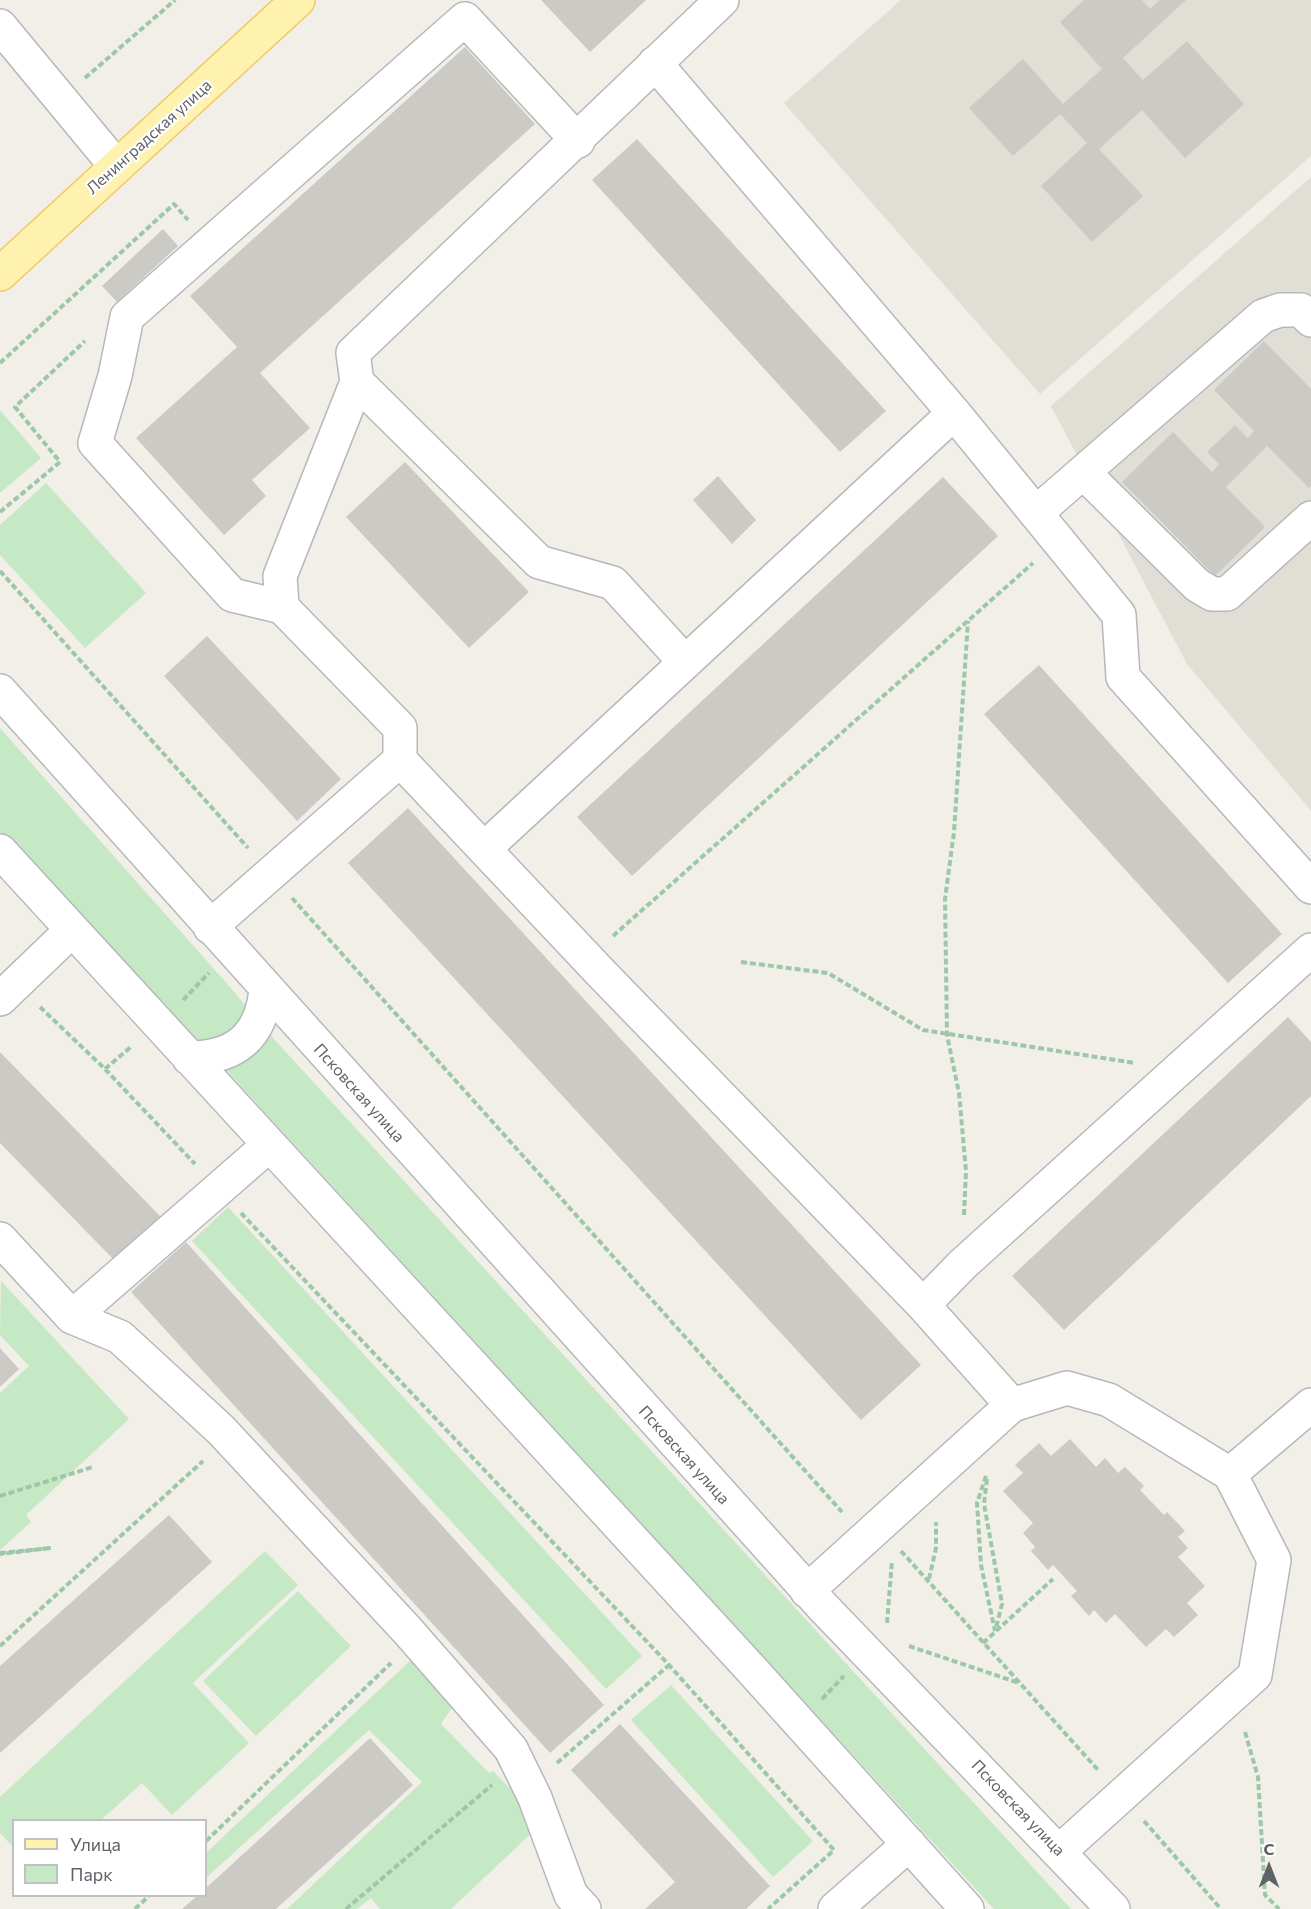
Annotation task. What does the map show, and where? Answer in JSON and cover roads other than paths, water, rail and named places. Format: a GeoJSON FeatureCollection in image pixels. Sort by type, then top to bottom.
{"type":"FeatureCollection","features":[{"type":"Feature","properties":{"kind":"main road","name":"Ленинградская улица"},"geometry":{"type":"LineString","coordinates":[[0,274],[298,0]]}},
{"type":"Feature","properties":{"kind":"street"},"geometry":{"type":"LineString","coordinates":[[282,607],[280,576],[357,382],[353,353],[578,141],[655,63],[722,0]]}},
{"type":"Feature","properties":{"kind":"street"},"geometry":{"type":"LineString","coordinates":[[578,141],[465,19],[127,317],[115,376],[95,443],[232,595],[282,607],[400,728],[400,760],[588,959],[923,1305],[1012,1405]]}},
{"type":"Feature","properties":{"kind":"street"},"geometry":{"type":"LineString","coordinates":[[0,26],[116,166]]}},
{"type":"Feature","properties":{"kind":"street"},"geometry":{"type":"LineString","coordinates":[[655,63],[954,413],[1119,615],[1123,678],[1311,887]]}},
{"type":"Feature","properties":{"kind":"street"},"geometry":{"type":"LineString","coordinates":[[1036,513],[1263,316],[1280,310],[1301,310],[1311,320]]}},
{"type":"Feature","properties":{"kind":"street"},"geometry":{"type":"LineString","coordinates":[[357,382],[539,562],[613,583],[685,662]]}},
{"type":"Feature","properties":{"kind":"street"},"geometry":{"type":"LineString","coordinates":[[484,849],[954,413]]}},
{"type":"Feature","properties":{"kind":"street"},"geometry":{"type":"LineString","coordinates":[[1083,472],[1197,585],[1212,594],[1227,594],[1311,518]]}},
{"type":"Feature","properties":{"kind":"street","name":"Псковская улица"},"geometry":{"type":"LineString","coordinates":[[0,691],[807,1591],[1060,1851],[1113,1909]]}},
{"type":"Feature","properties":{"kind":"street"},"geometry":{"type":"LineString","coordinates":[[210,927],[400,760]]}},
{"type":"Feature","properties":{"kind":"street"},"geometry":{"type":"LineString","coordinates":[[0,851],[967,1909]]}},
{"type":"Feature","properties":{"kind":"street"},"geometry":{"type":"LineString","coordinates":[[8,991],[72,930]]}},
{"type":"Feature","properties":{"kind":"street"},"geometry":{"type":"LineString","coordinates":[[923,1305],[963,1264],[1311,950]]}},
{"type":"Feature","properties":{"kind":"street"},"geometry":{"type":"LineString","coordinates":[[189,1058],[217,1055],[243,1042],[257,1027],[264,1009],[266,990]]}},
{"type":"Feature","properties":{"kind":"street"},"geometry":{"type":"LineString","coordinates":[[72,1317],[269,1145]]}},
{"type":"Feature","properties":{"kind":"street"},"geometry":{"type":"LineString","coordinates":[[0,1239],[72,1317],[120,1337],[228,1438],[416,1640],[511,1749],[524,1775],[570,1904]]}},
{"type":"Feature","properties":{"kind":"street"},"geometry":{"type":"LineString","coordinates":[[807,1591],[879,1536],[935,1475],[1012,1405],[1067,1388],[1109,1400],[1230,1474],[1274,1560],[1255,1675],[1060,1851]]}},
{"type":"Feature","properties":{"kind":"street"},"geometry":{"type":"LineString","coordinates":[[1230,1474],[1311,1405]]}},
{"type":"Feature","properties":{"kind":"street"},"geometry":{"type":"LineString","coordinates":[[835,1909],[909,1844]]}}]}
